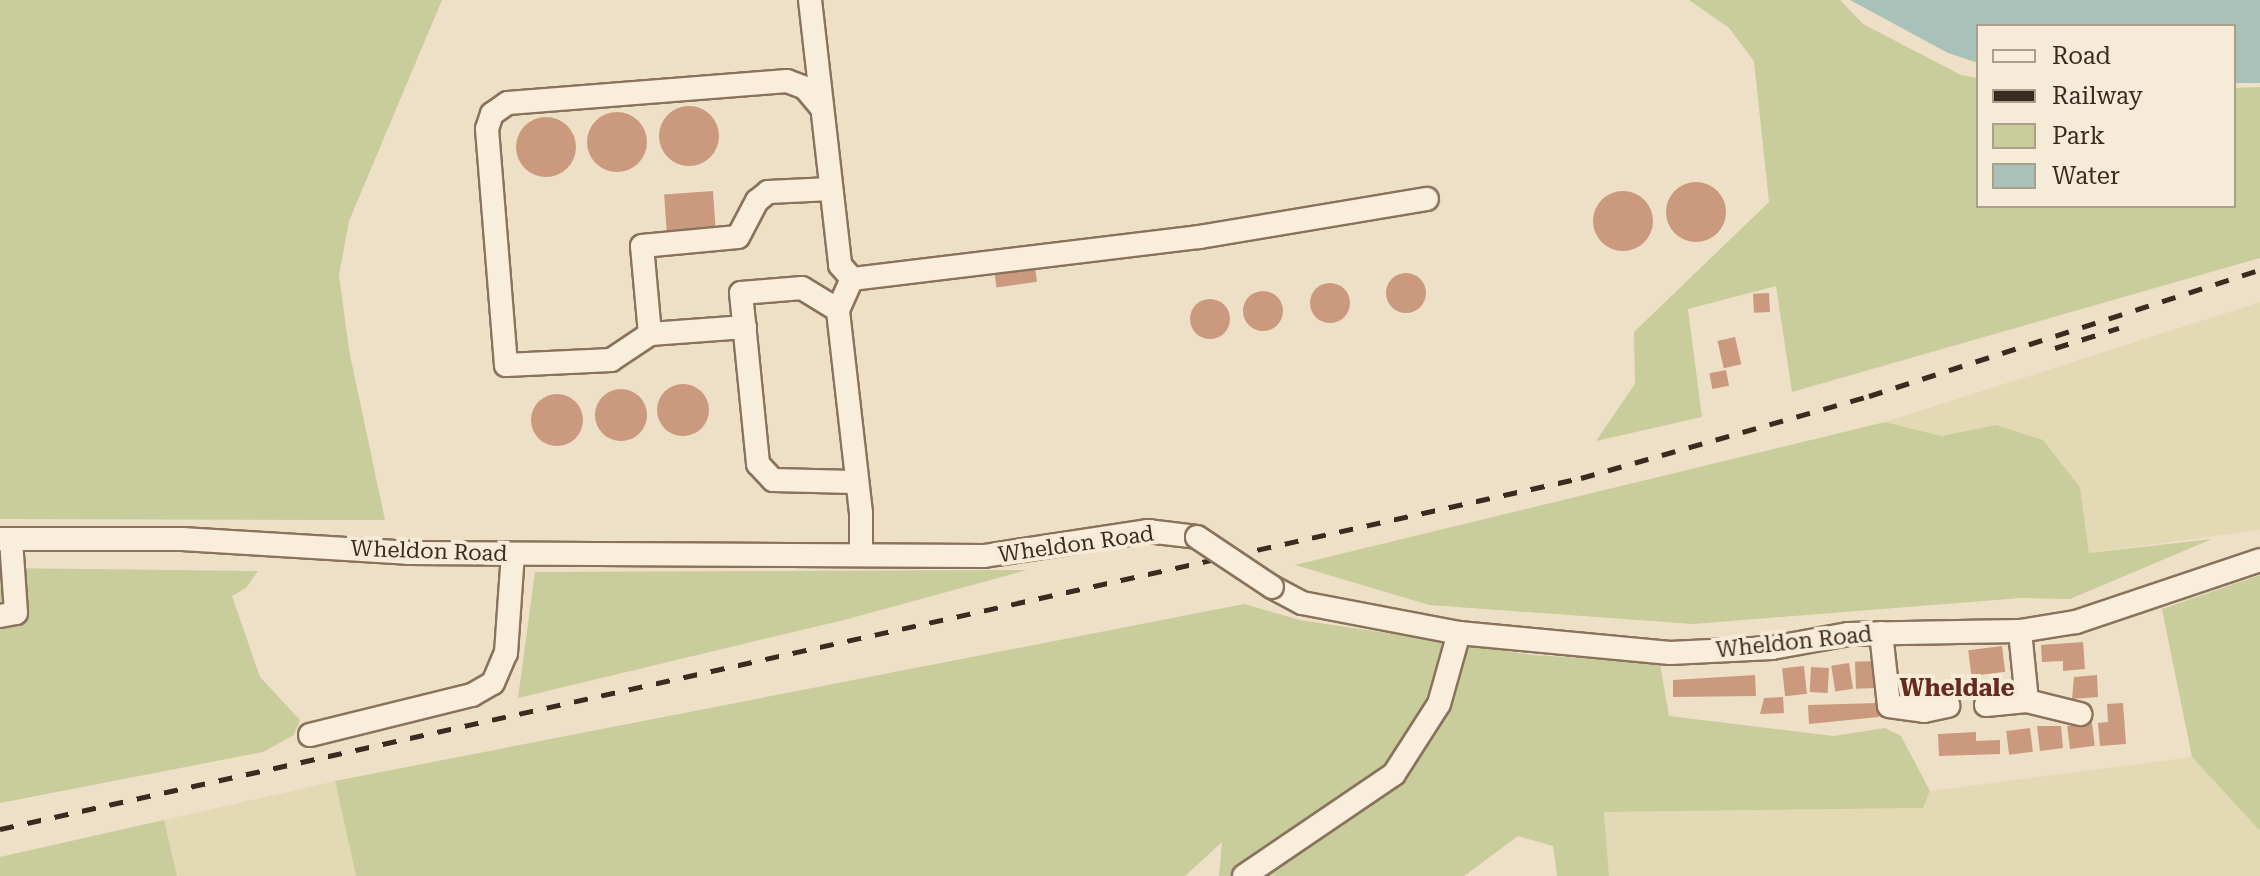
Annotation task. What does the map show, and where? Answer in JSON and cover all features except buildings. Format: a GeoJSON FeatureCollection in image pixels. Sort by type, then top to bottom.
{"type":"FeatureCollection","features":[{"type":"Feature","properties":{"kind":"street"},"geometry":{"type":"LineString","coordinates":[[810,0],[840,265],[852,279]]}},
{"type":"Feature","properties":{"kind":"street"},"geometry":{"type":"LineString","coordinates":[[745,327],[650,334],[611,360],[506,365],[487,129],[492,114],[508,103],[787,81],[805,88],[821,107]]}},
{"type":"Feature","properties":{"kind":"street"},"geometry":{"type":"LineString","coordinates":[[650,334],[642,246],[738,237],[757,201],[768,192],[831,189]]}},
{"type":"Feature","properties":{"kind":"street"},"geometry":{"type":"LineString","coordinates":[[852,279],[1199,237],[1427,199]]}},
{"type":"Feature","properties":{"kind":"street"},"geometry":{"type":"LineString","coordinates":[[852,279],[838,310],[854,482],[861,513],[861,554]]}},
{"type":"Feature","properties":{"kind":"street"},"geometry":{"type":"LineString","coordinates":[[838,310],[802,288],[741,293],[755,446],[765,474],[773,480],[854,482]]}},
{"type":"Feature","properties":{"kind":"street","name":"Wheldon Road"},"geometry":{"type":"LineString","coordinates":[[6,539],[167,538],[513,554],[999,556],[1147,531],[1197,537],[1272,587],[1302,603],[1459,633],[1670,653],[1772,648],[1881,633],[2020,631],[2076,622],[2260,560]]}},
{"type":"Feature","properties":{"kind":"street"},"geometry":{"type":"LineString","coordinates":[[0,616],[16,613],[6,539]]}},
{"type":"Feature","properties":{"kind":"street"},"geometry":{"type":"LineString","coordinates":[[310,735],[415,700],[472,695],[493,683],[502,670],[513,554]]}},
{"type":"Feature","properties":{"kind":"street"},"geometry":{"type":"LineString","coordinates":[[2020,631],[2027,701]]}},
{"type":"Feature","properties":{"kind":"street"},"geometry":{"type":"LineString","coordinates":[[1244,876],[1394,774],[1439,704],[1459,633]]}},
{"type":"Feature","properties":{"kind":"street"},"geometry":{"type":"LineString","coordinates":[[1881,633],[1889,706],[1924,711],[1948,706]]}},
{"type":"Feature","properties":{"kind":"street"},"geometry":{"type":"LineString","coordinates":[[1986,705],[2027,701],[2080,714]]}},
{"type":"Feature","properties":{"kind":"shaded area"},"geometry":{"type":"Polygon","coordinates":[[[2260,302],[2260,530],[2089,553],[2080,487],[1997,425],[1941,436],[1885,422],[2260,302]]]}},
{"type":"Feature","properties":{"kind":"shaded area"},"geometry":{"type":"Polygon","coordinates":[[[2192,757],[2260,831],[2260,876],[1609,876],[1604,812],[1923,808],[1930,791],[2192,757]]]}},
{"type":"Feature","properties":{"kind":"shaded area"},"geometry":{"type":"Polygon","coordinates":[[[335,781],[356,876],[177,876],[164,820],[335,781]]]}},
{"type":"Feature","properties":{"kind":"green space"},"geometry":{"type":"Polygon","coordinates":[[[0,0],[442,0],[349,221],[339,275],[349,350],[385,520],[0,519],[0,0]]]}},
{"type":"Feature","properties":{"kind":"green space"},"geometry":{"type":"Polygon","coordinates":[[[1689,0],[1840,0],[1863,24],[1961,75],[1976,78],[1976,208],[2236,208],[2236,88],[2260,87],[2260,258],[1792,392],[1776,286],[1688,309],[1702,417],[1596,441],[1635,384],[1634,332],[1769,202],[1754,61],[1729,28],[1689,0]]]}},
{"type":"Feature","properties":{"kind":"green space"},"geometry":{"type":"Polygon","coordinates":[[[1885,422],[1941,436],[1996,425],[2043,440],[2080,487],[2089,553],[2212,539],[2070,599],[2021,598],[1693,624],[1429,605],[1295,565],[1885,422]]]}},
{"type":"Feature","properties":{"kind":"green space"},"geometry":{"type":"Polygon","coordinates":[[[0,568],[258,571],[246,588],[232,596],[260,677],[300,720],[294,735],[263,752],[0,803],[0,568]]]}},
{"type":"Feature","properties":{"kind":"green space"},"geometry":{"type":"Polygon","coordinates":[[[1027,570],[848,619],[518,698],[535,572],[1027,570]]]}},
{"type":"Feature","properties":{"kind":"green space"},"geometry":{"type":"Polygon","coordinates":[[[2260,575],[2260,831],[2192,757],[2162,609],[2260,575]]]}},
{"type":"Feature","properties":{"kind":"green space"},"geometry":{"type":"Polygon","coordinates":[[[1244,604],[1300,620],[1533,655],[1660,663],[1669,716],[1833,736],[1885,728],[1901,736],[1930,791],[1923,808],[1604,812],[1609,876],[1557,876],[1553,846],[1518,836],[1464,876],[1219,876],[1222,842],[1185,876],[356,876],[335,781],[1244,604]]]}},
{"type":"Feature","properties":{"kind":"green space"},"geometry":{"type":"Polygon","coordinates":[[[164,820],[177,876],[0,876],[0,857],[164,820]]]}},
{"type":"Feature","properties":{"kind":"water"},"geometry":{"type":"Polygon","coordinates":[[[1850,0],[2260,0],[2260,83],[2236,83],[2236,24],[1976,24],[1976,62],[1948,53],[1850,0]]]}},
{"type":"Feature","properties":{"kind":"railway"},"geometry":{"type":"LineString","coordinates":[[0,829],[1581,478],[1869,396],[2260,270]]}},
{"type":"Feature","properties":{"kind":"railway"},"geometry":{"type":"LineString","coordinates":[[2055,348],[2119,328]]}},
{"type":"Feature","properties":{"kind":"district","name":"Wheldale"},"geometry":{"type":"Point","coordinates":[1957,689]}}]}
